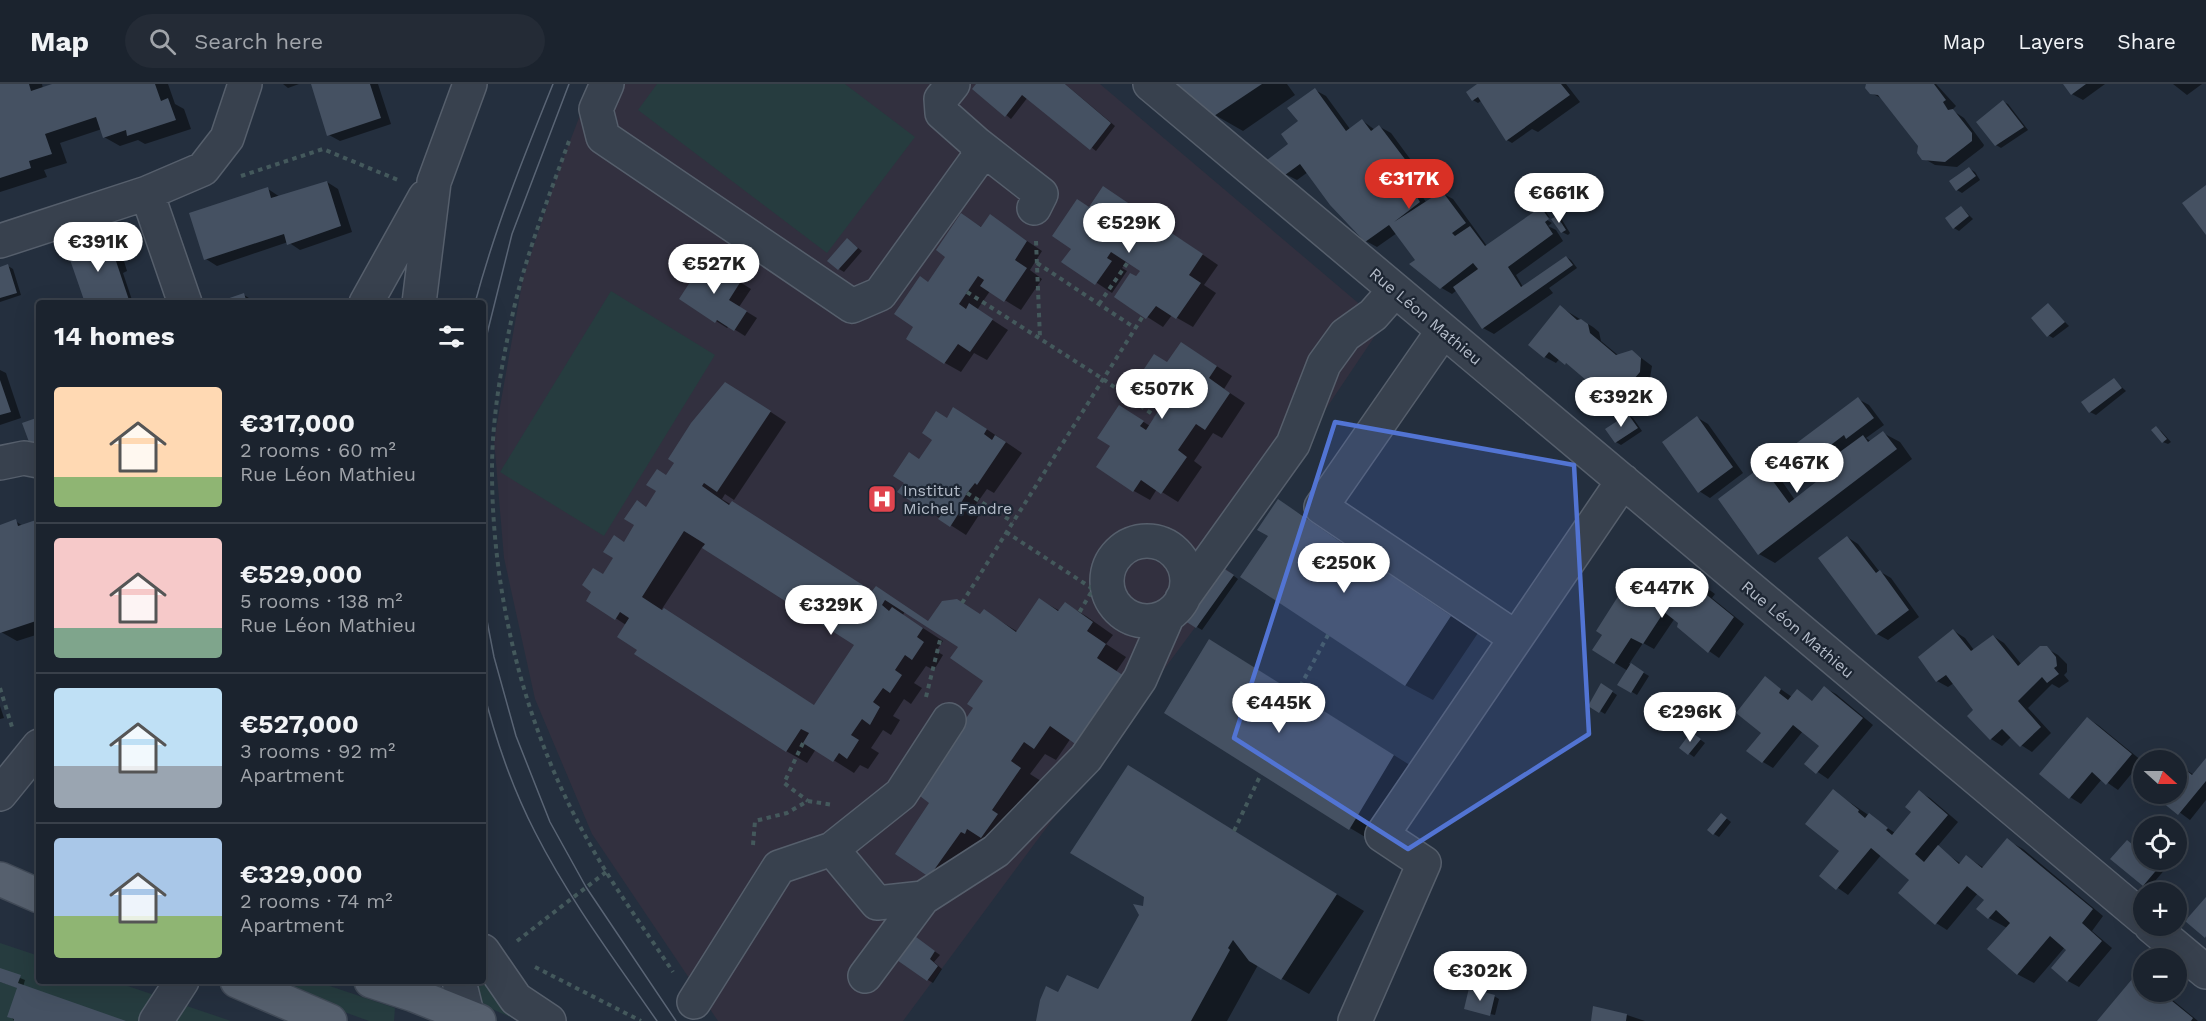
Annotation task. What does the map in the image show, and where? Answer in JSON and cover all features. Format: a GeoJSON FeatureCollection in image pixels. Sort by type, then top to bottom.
{"type":"FeatureCollection","features":[{"type":"Feature","properties":{"kind":"main road"},"geometry":{"type":"LineString","coordinates":[[0,874],[36,883]]}},
{"type":"Feature","properties":{"kind":"main road"},"geometry":{"type":"LineString","coordinates":[[0,879],[36,895]]}},
{"type":"Feature","properties":{"kind":"main road"},"geometry":{"type":"LineString","coordinates":[[244,984],[330,1021]]}},
{"type":"Feature","properties":{"kind":"main road"},"geometry":{"type":"LineString","coordinates":[[380,984],[414,995],[472,1020]]}},
{"type":"Feature","properties":{"kind":"street"},"geometry":{"type":"LineString","coordinates":[[0,241],[147,193],[204,168],[227,138],[245,84]]}},
{"type":"Feature","properties":{"kind":"street"},"geometry":{"type":"LineString","coordinates":[[368,300],[434,182],[470,84]]}},
{"type":"Feature","properties":{"kind":"street"},"geometry":{"type":"LineString","coordinates":[[607,84],[596,109],[603,137],[852,306],[880,294],[978,158],[977,144]]}},
{"type":"Feature","properties":{"kind":"street"},"geometry":{"type":"LineString","coordinates":[[953,84],[941,99],[942,113],[977,144],[1041,194],[1034,208]]}},
{"type":"Feature","properties":{"kind":"street","name":"Rue Léon Mathieu"},"geometry":{"type":"LineString","coordinates":[[1150,84],[2133,910]]}},
{"type":"Feature","properties":{"kind":"street"},"geometry":{"type":"LineString","coordinates":[[419,300],[434,182]]}},
{"type":"Feature","properties":{"kind":"street"},"geometry":{"type":"LineString","coordinates":[[147,193],[183,300]]}},
{"type":"Feature","properties":{"kind":"street"},"geometry":{"type":"LineString","coordinates":[[865,976],[923,898],[996,851],[1086,758],[1140,679],[1175,607],[1293,444],[1324,364],[1345,335],[1373,315],[1395,290]]}},
{"type":"Feature","properties":{"kind":"street"},"geometry":{"type":"LineString","coordinates":[[1443,331],[1321,507],[1516,638]]}},
{"type":"Feature","properties":{"kind":"street"},"geometry":{"type":"LineString","coordinates":[[0,464],[24,458],[36,460]]}},
{"type":"Feature","properties":{"kind":"street"},"geometry":{"type":"LineString","coordinates":[[1355,1021],[1424,863],[1382,835],[1623,481]]}},
{"type":"Feature","properties":{"kind":"street"},"geometry":{"type":"LineString","coordinates":[[694,1002],[779,867],[832,849],[901,794],[937,711]]}},
{"type":"Feature","properties":{"kind":"street"},"geometry":{"type":"LineString","coordinates":[[0,794],[36,751]]}},
{"type":"Feature","properties":{"kind":"street"},"geometry":{"type":"LineString","coordinates":[[832,849],[877,903],[923,898]]}},
{"type":"Feature","properties":{"kind":"street"},"geometry":{"type":"LineString","coordinates":[[2163,936],[2206,972]]}},
{"type":"Feature","properties":{"kind":"street"},"geometry":{"type":"LineString","coordinates":[[492,954],[516,999],[549,1021]]}},
{"type":"Feature","properties":{"kind":"street"},"geometry":{"type":"LineString","coordinates":[[156,1021],[180,984]]}},
{"type":"Feature","properties":{"kind":"street"},"geometry":{"type":"LineString","coordinates":[[460,984],[472,1020]]}},
{"type":"Feature","properties":{"kind":"path"},"geometry":{"type":"LineString","coordinates":[[571,135],[542,216],[510,328],[501,375],[492,468],[497,559],[524,690],[538,734],[573,813],[606,872],[694,1002]]}},
{"type":"Feature","properties":{"kind":"path"},"geometry":{"type":"LineString","coordinates":[[204,168],[224,181],[323,149],[402,181]]}},
{"type":"Feature","properties":{"kind":"path"},"geometry":{"type":"LineString","coordinates":[[1034,208],[1041,339]]}},
{"type":"Feature","properties":{"kind":"path"},"geometry":{"type":"LineString","coordinates":[[1099,304],[1128,262]]}},
{"type":"Feature","properties":{"kind":"path"},"geometry":{"type":"LineString","coordinates":[[1037,263],[1135,328]]}},
{"type":"Feature","properties":{"kind":"path"},"geometry":{"type":"LineString","coordinates":[[967,292],[1155,416]]}},
{"type":"Feature","properties":{"kind":"path"},"geometry":{"type":"LineString","coordinates":[[962,603],[1143,316]]}},
{"type":"Feature","properties":{"kind":"path"},"geometry":{"type":"LineString","coordinates":[[967,493],[1012,522]]}},
{"type":"Feature","properties":{"kind":"path"},"geometry":{"type":"LineString","coordinates":[[1006,532],[1093,589],[1080,613]]}},
{"type":"Feature","properties":{"kind":"path"},"geometry":{"type":"LineString","coordinates":[[1296,694],[1328,635]]}},
{"type":"Feature","properties":{"kind":"path"},"geometry":{"type":"LineString","coordinates":[[937,711],[941,636]]}},
{"type":"Feature","properties":{"kind":"path"},"geometry":{"type":"LineString","coordinates":[[803,742],[784,783],[808,801],[842,807]]}},
{"type":"Feature","properties":{"kind":"path"},"geometry":{"type":"LineString","coordinates":[[1234,831],[1261,774]]}},
{"type":"Feature","properties":{"kind":"path"},"geometry":{"type":"LineString","coordinates":[[779,867],[753,854],[755,821],[787,813],[808,801]]}},
{"type":"Feature","properties":{"kind":"path"},"geometry":{"type":"LineString","coordinates":[[492,954],[606,872]]}},
{"type":"Feature","properties":{"kind":"path"},"geometry":{"type":"LineString","coordinates":[[492,954],[641,1021]]}},
{"type":"Feature","properties":{"kind":"highlighted area"},"geometry":{"type":"Polygon","coordinates":[[[1335,422],[1574,465],[1589,734],[1408,849],[1234,738],[1335,422]]]}},
{"type":"Feature","properties":{"kind":"shaded area","name":"Institut Michel Fandre"},"geometry":{"type":"Polygon","coordinates":[[[592,84],[1100,84],[1383,324],[1221,565],[1234,575],[903,1021],[718,1021],[592,834],[535,699],[504,558],[494,440],[523,278],[557,175],[592,84]]]}},
{"type":"Feature","properties":{"kind":"green space"},"geometry":{"type":"Polygon","coordinates":[[[657,84],[845,84],[915,137],[827,253],[638,110],[657,84]]]}},
{"type":"Feature","properties":{"kind":"green space"},"geometry":{"type":"Polygon","coordinates":[[[611,291],[715,355],[604,536],[500,472],[611,291]]]}},
{"type":"Feature","properties":{"kind":"green space"},"geometry":{"type":"Polygon","coordinates":[[[0,943],[36,955],[36,984],[122,984],[231,1021],[0,1021],[0,943]]]}},
{"type":"Feature","properties":{"kind":"green space"},"geometry":{"type":"Polygon","coordinates":[[[486,982],[519,1021],[483,1005],[475,984],[486,984],[486,982]]]}},
{"type":"Feature","properties":{"kind":"green space"},"geometry":{"type":"Polygon","coordinates":[[[267,984],[324,984],[395,1008],[394,1021],[369,1021],[267,984]]]}},
{"type":"Feature","properties":{"kind":"building"},"geometry":{"type":"Polygon","coordinates":[[[0,84],[29,84],[31,91],[52,84],[155,84],[161,101],[168,98],[176,120],[127,136],[126,130],[103,138],[96,117],[45,134],[52,154],[29,161],[31,168],[0,178],[0,84]]]}},
{"type":"Feature","properties":{"kind":"building"},"geometry":{"type":"Polygon","coordinates":[[[311,84],[370,84],[381,118],[327,136],[311,84]]]}},
{"type":"Feature","properties":{"kind":"building"},"geometry":{"type":"Polygon","coordinates":[[[976,84],[1065,84],[1111,123],[1090,150],[1022,95],[1005,117],[972,89],[976,84]]]}},
{"type":"Feature","properties":{"kind":"building"},"geometry":{"type":"Polygon","coordinates":[[[1175,84],[1262,84],[1214,116],[1175,84]]]}},
{"type":"Feature","properties":{"kind":"building"},"geometry":{"type":"Polygon","coordinates":[[[1477,84],[1561,84],[1570,95],[1506,141],[1478,97],[1472,101],[1466,92],[1477,84]]]}},
{"type":"Feature","properties":{"kind":"building"},"geometry":{"type":"Polygon","coordinates":[[[1866,84],[1934,84],[1946,100],[1943,102],[1948,110],[1953,109],[1972,133],[1972,141],[1945,162],[1922,160],[1917,153],[1918,146],[1878,95],[1870,94],[1865,88],[1866,84]]]}},
{"type":"Feature","properties":{"kind":"building"},"geometry":{"type":"Polygon","coordinates":[[[2063,84],[2086,84],[2071,95],[2063,84]]]}},
{"type":"Feature","properties":{"kind":"building"},"geometry":{"type":"Polygon","coordinates":[[[1315,88],[1346,131],[1362,119],[1371,131],[1379,125],[1420,179],[1410,186],[1420,202],[1394,222],[1442,191],[1466,223],[1452,233],[1455,236],[1470,226],[1485,246],[1541,207],[1549,219],[1545,222],[1553,234],[1508,267],[1521,287],[1566,256],[1573,265],[1482,329],[1453,287],[1478,269],[1473,263],[1440,289],[1409,264],[1415,260],[1389,225],[1365,242],[1330,205],[1300,164],[1285,175],[1267,160],[1288,144],[1281,134],[1298,121],[1287,108],[1315,88]]]}},
{"type":"Feature","properties":{"kind":"building"},"geometry":{"type":"Polygon","coordinates":[[[2003,100],[2024,127],[1995,146],[1976,122],[2003,100]]]}},
{"type":"Feature","properties":{"kind":"building"},"geometry":{"type":"Polygon","coordinates":[[[1969,167],[1976,176],[1956,191],[1949,181],[1969,167]]]}},
{"type":"Feature","properties":{"kind":"building"},"geometry":{"type":"Polygon","coordinates":[[[327,181],[341,226],[287,245],[284,234],[204,260],[189,213],[268,187],[271,198],[327,181]]]}},
{"type":"Feature","properties":{"kind":"building"},"geometry":{"type":"Polygon","coordinates":[[[2206,185],[2206,235],[2182,203],[2206,185]]]}},
{"type":"Feature","properties":{"kind":"building"},"geometry":{"type":"Polygon","coordinates":[[[1103,186],[1140,211],[1134,220],[1161,238],[1167,230],[1203,254],[1189,275],[1201,283],[1176,319],[1156,306],[1146,319],[1114,297],[1130,273],[1136,276],[1140,271],[1111,252],[1107,258],[1112,261],[1095,285],[1061,262],[1071,249],[1052,236],[1077,199],[1089,207],[1103,186]]]}},
{"type":"Feature","properties":{"kind":"building"},"geometry":{"type":"Polygon","coordinates":[[[1961,206],[1969,216],[1953,229],[1945,218],[1961,206]]]}},
{"type":"Feature","properties":{"kind":"building"},"geometry":{"type":"Polygon","coordinates":[[[961,213],[981,227],[990,214],[1027,241],[1015,260],[1027,268],[1004,302],[980,286],[984,280],[978,276],[959,304],[966,309],[969,303],[993,319],[970,352],[958,344],[944,364],[906,339],[913,327],[894,314],[920,276],[928,282],[945,257],[936,250],[961,213]]]}},
{"type":"Feature","properties":{"kind":"building"},"geometry":{"type":"Polygon","coordinates":[[[1557,216],[1566,230],[1561,233],[1551,219],[1557,216]]]}},
{"type":"Feature","properties":{"kind":"building"},"geometry":{"type":"Polygon","coordinates":[[[108,237],[129,300],[84,300],[67,251],[108,237]]]}},
{"type":"Feature","properties":{"kind":"building"},"geometry":{"type":"Polygon","coordinates":[[[847,238],[858,248],[838,270],[827,261],[847,238]]]}},
{"type":"Feature","properties":{"kind":"building"},"geometry":{"type":"Polygon","coordinates":[[[705,259],[741,281],[729,300],[747,311],[734,331],[717,320],[715,323],[679,299],[705,259]]]}},
{"type":"Feature","properties":{"kind":"building"},"geometry":{"type":"Polygon","coordinates":[[[8,264],[17,293],[0,298],[0,267],[8,264]]]}},
{"type":"Feature","properties":{"kind":"building"},"geometry":{"type":"Polygon","coordinates":[[[244,293],[246,300],[224,300],[244,293]]]}},
{"type":"Feature","properties":{"kind":"building"},"geometry":{"type":"Polygon","coordinates":[[[2048,303],[2065,322],[2047,337],[2031,318],[2048,303]]]}},
{"type":"Feature","properties":{"kind":"building"},"geometry":{"type":"Polygon","coordinates":[[[1560,305],[1577,320],[1581,319],[1588,324],[1590,333],[1616,355],[1632,350],[1641,358],[1640,372],[1613,403],[1566,363],[1565,365],[1549,352],[1544,358],[1528,345],[1560,305]]]}},
{"type":"Feature","properties":{"kind":"building"},"geometry":{"type":"Polygon","coordinates":[[[1181,342],[1217,366],[1209,378],[1230,393],[1205,430],[1196,424],[1178,450],[1187,457],[1161,494],[1141,480],[1133,492],[1096,467],[1110,446],[1097,438],[1119,405],[1144,421],[1140,426],[1146,430],[1164,402],[1159,399],[1156,403],[1132,387],[1154,354],[1167,362],[1181,342]]]}},
{"type":"Feature","properties":{"kind":"building"},"geometry":{"type":"Polygon","coordinates":[[[2114,378],[2122,388],[2089,413],[2081,402],[2114,378]]]}},
{"type":"Feature","properties":{"kind":"building"},"geometry":{"type":"Polygon","coordinates":[[[0,380],[11,412],[0,415],[0,380]]]}},
{"type":"Feature","properties":{"kind":"building"},"geometry":{"type":"Polygon","coordinates":[[[725,382],[771,411],[717,492],[704,483],[702,486],[729,505],[732,501],[872,591],[876,586],[928,621],[942,601],[957,599],[980,614],[984,609],[1016,632],[1039,598],[1058,611],[1065,602],[1093,622],[1087,631],[1106,644],[1097,658],[1127,678],[1081,748],[1050,726],[1034,749],[1024,742],[1011,761],[1021,768],[992,810],[998,814],[981,838],[967,829],[965,834],[961,832],[929,877],[895,854],[929,803],[916,793],[973,708],[967,704],[983,681],[950,658],[958,647],[885,600],[882,605],[889,611],[892,607],[923,628],[917,637],[924,642],[912,660],[905,655],[895,670],[902,675],[890,693],[883,688],[873,702],[880,707],[870,725],[862,719],[851,735],[859,740],[847,759],[839,753],[833,762],[803,743],[809,733],[801,729],[786,752],[634,654],[637,650],[617,637],[629,618],[620,612],[615,620],[586,601],[591,592],[582,585],[593,568],[603,574],[613,558],[603,552],[614,535],[624,542],[634,525],[624,519],[637,500],[646,507],[656,491],[646,485],[657,469],[666,475],[674,463],[668,459],[691,423],[725,382]],[[684,531],[642,597],[662,610],[664,608],[814,705],[854,645],[702,548],[705,544],[684,531]]]}},
{"type":"Feature","properties":{"kind":"building"},"geometry":{"type":"Polygon","coordinates":[[[1858,397],[1874,418],[1846,439],[1844,435],[1795,472],[1782,454],[1858,397]]]}},
{"type":"Feature","properties":{"kind":"building"},"geometry":{"type":"Polygon","coordinates":[[[953,407],[987,429],[984,434],[992,440],[995,435],[1006,442],[977,485],[975,483],[967,493],[961,503],[964,505],[950,527],[938,519],[941,515],[933,510],[930,514],[897,492],[904,483],[893,476],[909,452],[919,459],[932,440],[922,433],[936,411],[947,418],[953,407]]]}},
{"type":"Feature","properties":{"kind":"building"},"geometry":{"type":"Polygon","coordinates":[[[1628,414],[1638,428],[1615,443],[1605,429],[1628,414]]]}},
{"type":"Feature","properties":{"kind":"building"},"geometry":{"type":"Polygon","coordinates":[[[1697,416],[1733,467],[1698,493],[1662,442],[1697,416]]]}},
{"type":"Feature","properties":{"kind":"building"},"geometry":{"type":"Polygon","coordinates":[[[36,418],[36,449],[32,450],[22,423],[36,418]]]}},
{"type":"Feature","properties":{"kind":"building"},"geometry":{"type":"Polygon","coordinates":[[[2156,426],[2167,439],[2162,443],[2151,430],[2156,426]]]}},
{"type":"Feature","properties":{"kind":"building"},"geometry":{"type":"Polygon","coordinates":[[[1883,431],[1897,449],[1758,555],[1718,499],[1762,466],[1789,503],[1839,464],[1837,454],[1863,435],[1868,442],[1883,431]]]}},
{"type":"Feature","properties":{"kind":"building"},"geometry":{"type":"Polygon","coordinates":[[[1278,499],[1358,554],[1356,559],[1373,571],[1377,566],[1451,616],[1405,686],[1240,577],[1268,536],[1257,530],[1278,499]]]}},
{"type":"Feature","properties":{"kind":"building"},"geometry":{"type":"Polygon","coordinates":[[[16,519],[18,526],[36,520],[36,621],[0,633],[0,525],[16,519]]]}},
{"type":"Feature","properties":{"kind":"building"},"geometry":{"type":"Polygon","coordinates":[[[1847,536],[1876,573],[1880,570],[1909,610],[1876,635],[1818,558],[1847,536]]]}},
{"type":"Feature","properties":{"kind":"building"},"geometry":{"type":"Polygon","coordinates":[[[1220,566],[1234,575],[1196,628],[1182,619],[1220,566]]]}},
{"type":"Feature","properties":{"kind":"building"},"geometry":{"type":"Polygon","coordinates":[[[1688,573],[1704,586],[1702,591],[1734,617],[1708,653],[1677,627],[1678,623],[1664,612],[1643,644],[1631,638],[1614,664],[1592,650],[1602,635],[1596,631],[1624,587],[1644,600],[1648,595],[1666,607],[1688,573]]]}},
{"type":"Feature","properties":{"kind":"building"},"geometry":{"type":"Polygon","coordinates":[[[1953,629],[1971,651],[1993,635],[2018,666],[2040,646],[2047,646],[2056,657],[2057,666],[2054,668],[2059,674],[2047,683],[2042,677],[2018,701],[2041,727],[2020,747],[2002,729],[1990,740],[1967,716],[1973,710],[1946,675],[1936,682],[1918,657],[1953,629]]]}},
{"type":"Feature","properties":{"kind":"building"},"geometry":{"type":"Polygon","coordinates":[[[1209,639],[1394,755],[1349,830],[1164,713],[1209,639]]]}},
{"type":"Feature","properties":{"kind":"building"},"geometry":{"type":"Polygon","coordinates":[[[1631,663],[1644,672],[1631,693],[1617,685],[1631,663]]]}},
{"type":"Feature","properties":{"kind":"building"},"geometry":{"type":"Polygon","coordinates":[[[1765,676],[1781,689],[1779,693],[1788,700],[1797,689],[1812,701],[1824,686],[1863,718],[1816,774],[1804,764],[1819,746],[1793,725],[1762,763],[1746,751],[1761,733],[1736,713],[1765,676]]]}},
{"type":"Feature","properties":{"kind":"building"},"geometry":{"type":"Polygon","coordinates":[[[1601,683],[1613,691],[1599,713],[1588,706],[1601,683]]]}},
{"type":"Feature","properties":{"kind":"building"},"geometry":{"type":"Polygon","coordinates":[[[2087,717],[2132,754],[2106,785],[2092,772],[2069,799],[2039,774],[2087,717]]]}},
{"type":"Feature","properties":{"kind":"building"},"geometry":{"type":"Polygon","coordinates":[[[1691,732],[1701,739],[1688,755],[1679,748],[1691,732]]]}},
{"type":"Feature","properties":{"kind":"building"},"geometry":{"type":"Polygon","coordinates":[[[2206,758],[2206,781],[2178,815],[2164,804],[2187,804],[2187,771],[2192,775],[2206,758]]]}},
{"type":"Feature","properties":{"kind":"building"},"geometry":{"type":"Polygon","coordinates":[[[1128,765],[1337,894],[1281,980],[1249,961],[1233,940],[1228,948],[1230,950],[1191,1021],[1036,1021],[1040,1000],[1046,986],[1058,992],[1067,975],[1098,989],[1139,915],[1133,904],[1143,906],[1144,897],[1070,853],[1128,765]]]}},
{"type":"Feature","properties":{"kind":"building"},"geometry":{"type":"Polygon","coordinates":[[[1833,789],[1859,810],[1858,812],[1865,818],[1869,813],[1878,820],[1888,828],[1886,830],[1892,835],[1911,812],[1905,807],[1919,790],[1948,815],[1915,854],[1924,862],[1938,845],[1959,864],[1966,855],[1982,868],[2007,838],[2093,909],[2082,923],[2102,941],[2067,982],[2051,968],[2066,950],[2050,936],[2017,975],[1987,949],[2010,923],[1996,910],[1988,919],[1976,909],[1984,900],[1967,886],[1935,925],[1898,893],[1909,880],[1871,848],[1836,890],[1819,876],[1839,851],[1805,824],[1833,789]]]}},
{"type":"Feature","properties":{"kind":"building"},"geometry":{"type":"Polygon","coordinates":[[[1721,813],[1727,818],[1713,835],[1707,830],[1721,813]]]}},
{"type":"Feature","properties":{"kind":"building"},"geometry":{"type":"Polygon","coordinates":[[[2127,840],[2133,845],[2133,870],[2157,870],[2146,882],[2138,882],[2110,859],[2127,840]]]}},
{"type":"Feature","properties":{"kind":"building"},"geometry":{"type":"Polygon","coordinates":[[[2206,897],[2205,938],[2187,923],[2187,919],[2206,897]]]}},
{"type":"Feature","properties":{"kind":"building"},"geometry":{"type":"Polygon","coordinates":[[[912,934],[935,951],[930,959],[938,966],[927,981],[894,958],[912,934]]]}},
{"type":"Feature","properties":{"kind":"building"},"geometry":{"type":"Polygon","coordinates":[[[0,968],[21,975],[18,983],[126,1021],[14,1021],[7,1017],[17,988],[0,982],[0,968]]]}},
{"type":"Feature","properties":{"kind":"building"},"geometry":{"type":"Polygon","coordinates":[[[2133,978],[2133,1002],[2173,1002],[2193,1018],[2191,1021],[2097,1021],[2133,978]]]}},
{"type":"Feature","properties":{"kind":"building"},"geometry":{"type":"Polygon","coordinates":[[[1469,988],[1495,995],[1490,1016],[1464,1009],[1469,988]]]}},
{"type":"Feature","properties":{"kind":"building"},"geometry":{"type":"Polygon","coordinates":[[[1593,1006],[1627,1014],[1626,1021],[1591,1021],[1593,1006]]]}},
{"type":"Feature","properties":{"kind":"tram line"},"geometry":{"type":"LineString","coordinates":[[476,300],[501,220],[553,84]]}},
{"type":"Feature","properties":{"kind":"tram line"},"geometry":{"type":"LineString","coordinates":[[486,338],[512,234],[569,84]]}},
{"type":"Feature","properties":{"kind":"tram line"},"geometry":{"type":"LineString","coordinates":[[486,616],[494,657],[516,736],[550,822],[586,887],[676,1021]]}},
{"type":"Feature","properties":{"kind":"tram line"},"geometry":{"type":"LineString","coordinates":[[486,700],[519,798],[548,857],[608,952],[657,1021]]}},
{"type":"Feature","properties":{"kind":"place","name":"Institut Michel Fandre"},"geometry":{"type":"Point","coordinates":[882,499]}}]}
